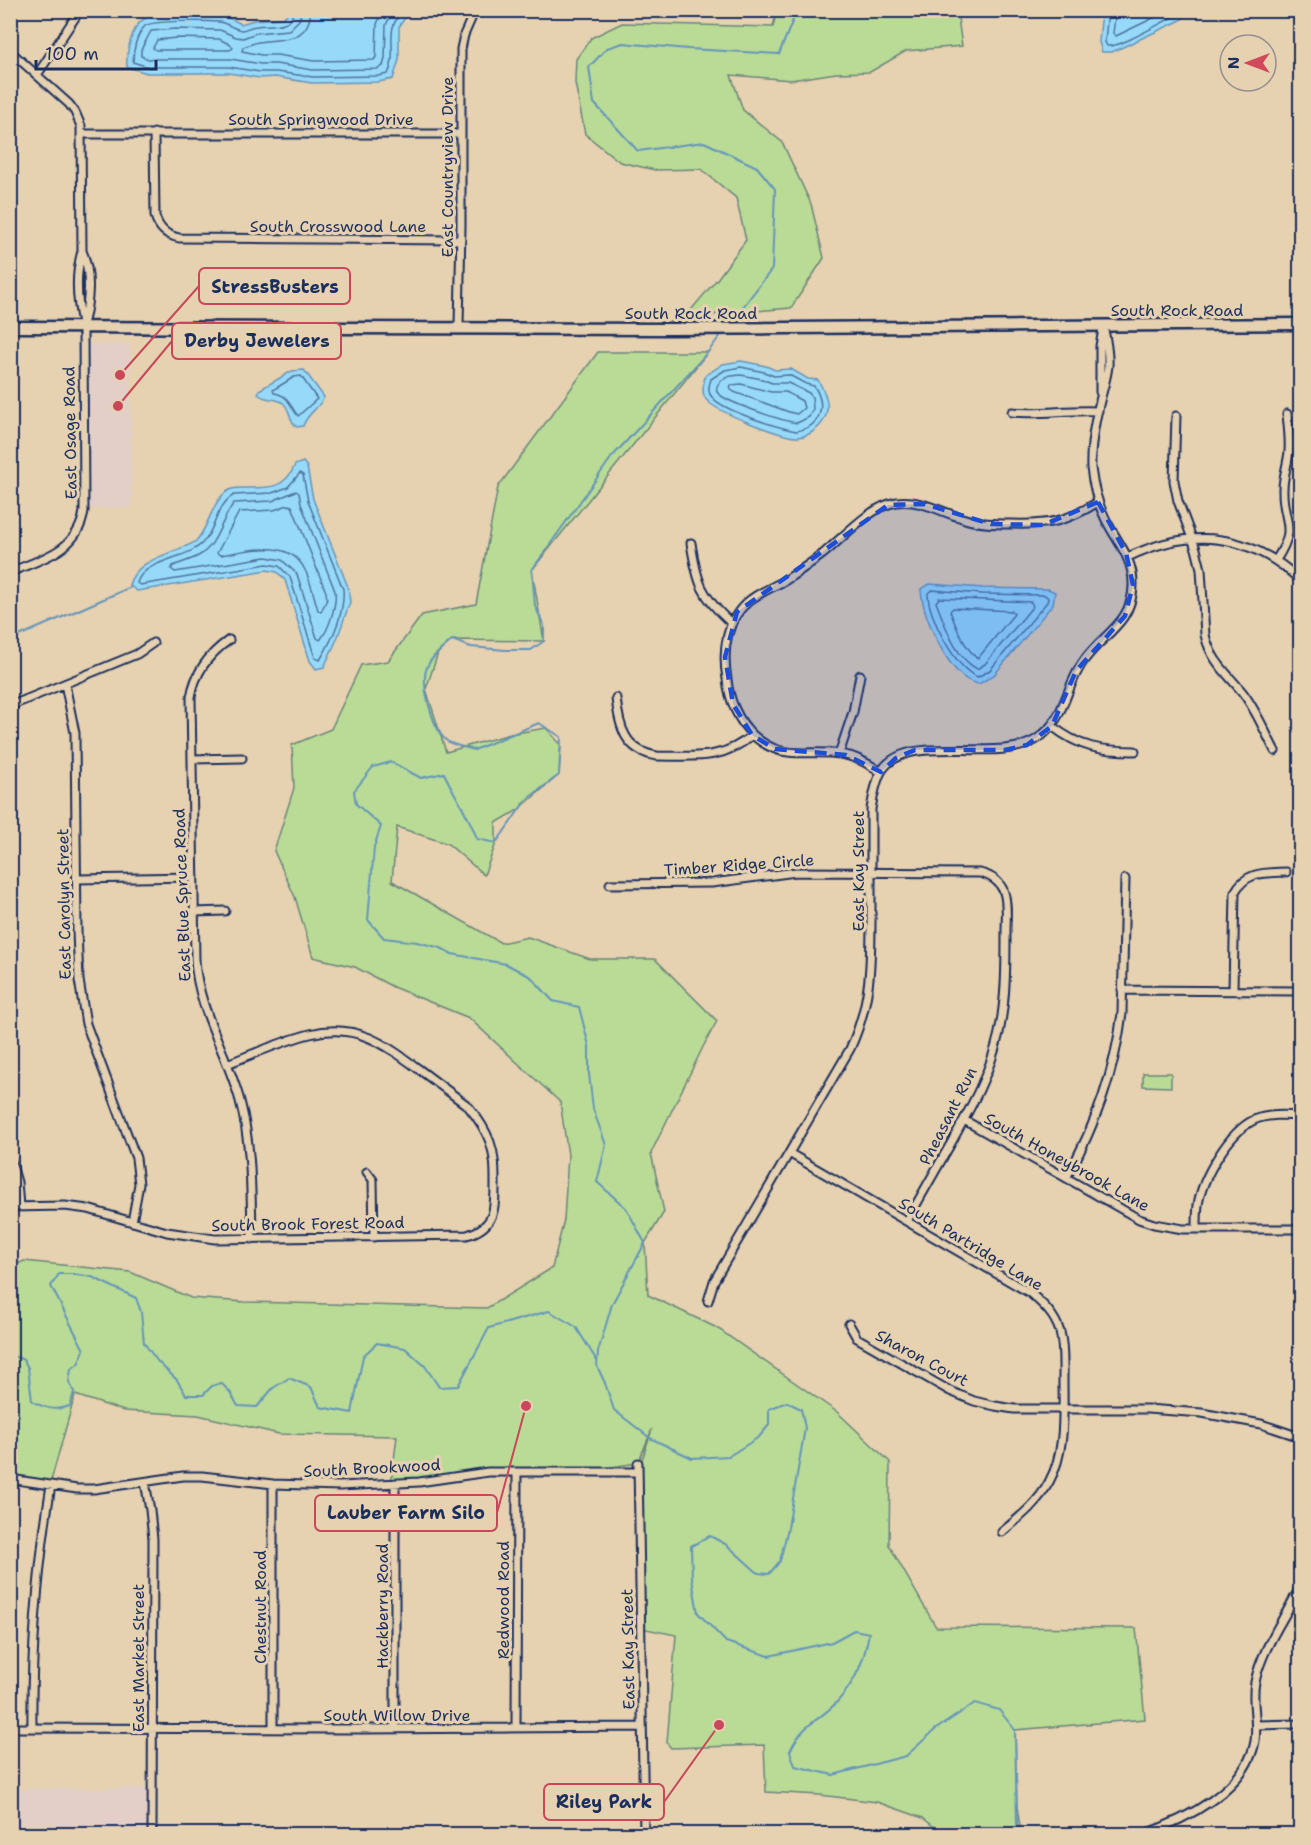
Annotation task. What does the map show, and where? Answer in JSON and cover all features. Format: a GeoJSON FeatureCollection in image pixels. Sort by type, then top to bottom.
{"type":"FeatureCollection","features":[{"type":"Feature","properties":{"kind":"main road","name":"South Rock Road"},"geometry":{"type":"LineString","coordinates":[[10,327],[670,328],[1300,324]]}},
{"type":"Feature","properties":{"kind":"street"},"geometry":{"type":"LineString","coordinates":[[37,75],[80,10]]}},
{"type":"Feature","properties":{"kind":"street","name":"East Countryview Drive"},"geometry":{"type":"LineString","coordinates":[[459,327],[461,49],[464,35],[475,10]]}},
{"type":"Feature","properties":{"kind":"street","name":"East Osage Road"},"geometry":{"type":"LineString","coordinates":[[10,51],[75,112],[81,126],[82,251],[87,262],[87,308],[83,327],[84,511],[75,536],[57,553],[10,572]]}},
{"type":"Feature","properties":{"kind":"street","name":"South Crosswood Lane"},"geometry":{"type":"LineString","coordinates":[[154,133],[154,216],[163,231],[172,237],[461,240]]}},
{"type":"Feature","properties":{"kind":"street","name":"South Springwood Drive"},"geometry":{"type":"LineString","coordinates":[[82,134],[461,134]]}},
{"type":"Feature","properties":{"kind":"street"},"geometry":{"type":"LineString","coordinates":[[1098,502],[1071,517],[1042,525],[982,523],[924,504],[898,502],[872,513],[822,554],[787,579],[751,599],[737,612],[731,623],[724,657],[728,688],[738,715],[752,735],[765,744],[787,753],[839,754],[858,759],[881,772],[896,758],[915,750],[1005,750],[1036,740],[1052,726],[1059,717],[1076,671],[1096,645],[1117,627],[1130,606],[1133,585],[1128,557],[1098,502],[1091,470],[1091,453],[1101,398],[1100,346],[1103,326]]}},
{"type":"Feature","properties":{"kind":"street"},"geometry":{"type":"LineString","coordinates":[[1012,412],[1031,414],[1058,413],[1069,410],[1098,411]]}},
{"type":"Feature","properties":{"kind":"street"},"geometry":{"type":"LineString","coordinates":[[1276,560],[1284,549],[1289,531],[1283,492],[1289,450],[1287,414]]}},
{"type":"Feature","properties":{"kind":"street"},"geometry":{"type":"LineString","coordinates":[[1176,416],[1174,481],[1201,569],[1207,645],[1213,657],[1244,695],[1275,751]]}},
{"type":"Feature","properties":{"kind":"street"},"geometry":{"type":"LineString","coordinates":[[1128,557],[1160,544],[1192,538],[1225,540],[1251,548],[1276,560],[1300,580]]}},
{"type":"Feature","properties":{"kind":"street"},"geometry":{"type":"LineString","coordinates":[[691,543],[697,578],[703,590],[731,623]]}},
{"type":"Feature","properties":{"kind":"street","name":"East Blue Spruce Road"},"geometry":{"type":"LineString","coordinates":[[229,640],[208,658],[194,683],[191,697],[195,960],[197,984],[240,1100],[246,1126],[252,1239]]}},
{"type":"Feature","properties":{"kind":"street"},"geometry":{"type":"LineString","coordinates":[[10,706],[137,654],[153,643]]}},
{"type":"Feature","properties":{"kind":"street"},"geometry":{"type":"LineString","coordinates":[[839,754],[853,712],[860,675]]}},
{"type":"Feature","properties":{"kind":"street","name":"East Carolyn Street"},"geometry":{"type":"LineString","coordinates":[[65,684],[75,733],[77,964],[85,1019],[134,1150],[139,1172],[138,1194],[132,1222]]}},
{"type":"Feature","properties":{"kind":"street"},"geometry":{"type":"LineString","coordinates":[[616,698],[618,716],[625,737],[638,750],[648,755],[715,755],[735,748],[752,735]]}},
{"type":"Feature","properties":{"kind":"street"},"geometry":{"type":"LineString","coordinates":[[1052,726],[1063,735],[1084,746],[1113,751],[1134,751]]}},
{"type":"Feature","properties":{"kind":"street"},"geometry":{"type":"LineString","coordinates":[[192,759],[242,758]]}},
{"type":"Feature","properties":{"kind":"street","name":"East Kay Street"},"geometry":{"type":"LineString","coordinates":[[708,1301],[714,1281],[850,1049],[863,1017],[871,965],[871,808],[873,793],[881,772]]}},
{"type":"Feature","properties":{"kind":"street","name":"Timber Ridge Circle"},"geometry":{"type":"LineString","coordinates":[[610,884],[712,883],[796,872],[980,873],[995,879]]}},
{"type":"Feature","properties":{"kind":"street"},"geometry":{"type":"LineString","coordinates":[[1233,990],[1235,892],[1242,882],[1254,874],[1286,872]]}},
{"type":"Feature","properties":{"kind":"street"},"geometry":{"type":"LineString","coordinates":[[77,879],[194,877]]}},
{"type":"Feature","properties":{"kind":"street","name":"Pheasant Run"},"geometry":{"type":"LineString","coordinates":[[907,1221],[974,1102],[988,1070],[999,1034],[1006,980],[1006,898],[1000,884],[995,879]]}},
{"type":"Feature","properties":{"kind":"street"},"geometry":{"type":"LineString","coordinates":[[1066,1178],[1089,1132],[1108,1081],[1120,1030],[1125,879]]}},
{"type":"Feature","properties":{"kind":"street"},"geometry":{"type":"LineString","coordinates":[[194,912],[225,911]]}},
{"type":"Feature","properties":{"kind":"street"},"geometry":{"type":"LineString","coordinates":[[1122,990],[1300,991]]}},
{"type":"Feature","properties":{"kind":"street","name":"South Brook Forest Road"},"geometry":{"type":"LineString","coordinates":[[10,1207],[65,1206],[88,1209],[166,1232],[205,1239],[467,1235],[484,1227],[490,1219],[495,1205],[494,1158],[485,1131],[468,1106],[388,1046],[374,1038],[353,1032],[326,1031],[309,1034],[227,1064]]}},
{"type":"Feature","properties":{"kind":"street"},"geometry":{"type":"LineString","coordinates":[[1197,1229],[1198,1205],[1202,1188],[1225,1147],[1237,1131],[1254,1120],[1262,1118],[1277,1115],[1300,1116]]}},
{"type":"Feature","properties":{"kind":"street","name":"South Honeybrook Lane"},"geometry":{"type":"LineString","coordinates":[[964,1120],[1139,1219],[1168,1227],[1197,1229],[1300,1229]]}},
{"type":"Feature","properties":{"kind":"street","name":"South Partridge Lane"},"geometry":{"type":"LineString","coordinates":[[789,1153],[1030,1293],[1047,1308],[1057,1324],[1062,1342],[1063,1409],[1058,1458],[1051,1480],[1034,1505],[1002,1532]]}},
{"type":"Feature","properties":{"kind":"street"},"geometry":{"type":"LineString","coordinates":[[10,1158],[20,1206]]}},
{"type":"Feature","properties":{"kind":"street"},"geometry":{"type":"LineString","coordinates":[[368,1172],[373,1180],[374,1237]]}},
{"type":"Feature","properties":{"kind":"street","name":"Sharon Court"},"geometry":{"type":"LineString","coordinates":[[849,1324],[857,1338],[964,1397],[984,1404],[1014,1409],[1147,1409],[1202,1413],[1261,1424],[1300,1437]]}},
{"type":"Feature","properties":{"kind":"street","name":"East Kay Street"},"geometry":{"type":"LineString","coordinates":[[638,1463],[644,1834]]}},
{"type":"Feature","properties":{"kind":"street","name":"South Brookwood"},"geometry":{"type":"LineString","coordinates":[[10,1479],[94,1489],[174,1476],[202,1476],[273,1484],[340,1486],[442,1480],[488,1472],[638,1472]]}},
{"type":"Feature","properties":{"kind":"street","name":"Redwood Road"},"geometry":{"type":"LineString","coordinates":[[516,1472],[516,1728]]}},
{"type":"Feature","properties":{"kind":"street","name":"East Market Street"},"geometry":{"type":"LineString","coordinates":[[145,1482],[153,1539],[152,1834]]}},
{"type":"Feature","properties":{"kind":"street","name":"Hackberry Road"},"geometry":{"type":"LineString","coordinates":[[395,1483],[395,1729]]}},
{"type":"Feature","properties":{"kind":"street","name":"Chestnut Road"},"geometry":{"type":"LineString","coordinates":[[273,1484],[273,1729]]}},
{"type":"Feature","properties":{"kind":"street"},"geometry":{"type":"LineString","coordinates":[[32,1728],[32,1667],[36,1606],[41,1551],[51,1485]]}},
{"type":"Feature","properties":{"kind":"street"},"geometry":{"type":"LineString","coordinates":[[1144,1834],[1177,1821],[1200,1808],[1230,1785],[1249,1761],[1255,1741],[1253,1697],[1258,1671],[1276,1630],[1300,1587]]}},
{"type":"Feature","properties":{"kind":"street"},"geometry":{"type":"LineString","coordinates":[[1256,1725],[1300,1724]]}},
{"type":"Feature","properties":{"kind":"street","name":"South Willow Drive"},"geometry":{"type":"LineString","coordinates":[[10,1728],[642,1727]]}},
{"type":"Feature","properties":{"kind":"highlighted area"},"geometry":{"type":"Polygon","coordinates":[[[1098,502],[1126,553],[1133,585],[1125,616],[1076,671],[1052,726],[1027,745],[1005,750],[915,750],[896,758],[881,772],[846,755],[775,749],[752,735],[733,704],[725,657],[737,612],[888,505],[924,504],[991,524],[1043,525],[1098,502]]]}},
{"type":"Feature","properties":{"kind":"shaded area"},"geometry":{"type":"Polygon","coordinates":[[[87,344],[130,344],[132,508],[90,508],[87,344]]]}},
{"type":"Feature","properties":{"kind":"shaded area"},"geometry":{"type":"Polygon","coordinates":[[[152,1788],[152,1834],[11,1834],[10,1789],[152,1788]]]}},
{"type":"Feature","properties":{"kind":"green space"},"geometry":{"type":"Polygon","coordinates":[[[777,10],[957,11],[962,46],[906,51],[870,72],[836,73],[791,80],[731,75],[743,110],[782,142],[811,204],[824,258],[791,308],[685,317],[746,240],[736,198],[701,169],[655,170],[620,162],[585,134],[575,83],[576,59],[591,38],[622,23],[773,27],[777,10]]]}},
{"type":"Feature","properties":{"kind":"green space"},"geometry":{"type":"Polygon","coordinates":[[[598,352],[708,352],[532,570],[544,641],[452,640],[438,653],[426,689],[446,752],[510,734],[546,728],[561,745],[559,775],[518,810],[496,823],[496,843],[484,875],[448,844],[397,827],[392,881],[501,943],[528,937],[590,959],[655,959],[717,1021],[651,1153],[664,1212],[645,1243],[648,1295],[717,1328],[837,1412],[890,1462],[889,1545],[936,1627],[1136,1628],[1145,1719],[1015,1730],[1017,1806],[1021,1834],[943,1834],[923,1818],[877,1802],[820,1795],[766,1792],[764,1745],[671,1748],[667,1743],[676,1635],[641,1628],[638,1472],[652,1429],[638,1463],[575,1472],[467,1475],[391,1484],[397,1436],[279,1434],[198,1415],[124,1411],[75,1395],[51,1481],[11,1477],[11,1267],[24,1261],[130,1272],[191,1298],[245,1302],[487,1308],[552,1268],[564,1220],[568,1155],[560,1102],[469,1018],[393,987],[355,967],[313,957],[295,897],[274,851],[294,788],[292,745],[331,729],[361,665],[388,661],[422,615],[476,604],[498,487],[598,352]]]}},
{"type":"Feature","properties":{"kind":"green space"},"geometry":{"type":"Polygon","coordinates":[[[1143,1073],[1171,1073],[1171,1087],[1143,1086],[1143,1073]]]}},
{"type":"Feature","properties":{"kind":"water"},"geometry":{"type":"Polygon","coordinates":[[[1102,10],[1193,11],[1179,21],[1112,52],[1102,52],[1099,42],[1102,10]]]}},
{"type":"Feature","properties":{"kind":"water"},"geometry":{"type":"Polygon","coordinates":[[[290,11],[409,11],[399,27],[399,60],[393,79],[378,82],[312,83],[229,73],[147,73],[127,67],[127,55],[133,34],[144,19],[170,15],[207,15],[226,17],[241,24],[254,20],[283,18],[290,11]]]}},
{"type":"Feature","properties":{"kind":"water"},"geometry":{"type":"Polygon","coordinates":[[[741,361],[775,370],[791,369],[808,379],[818,380],[827,402],[824,420],[808,434],[798,437],[790,436],[749,423],[710,403],[703,393],[705,376],[723,364],[741,361]]]}},
{"type":"Feature","properties":{"kind":"water"},"geometry":{"type":"Polygon","coordinates":[[[304,370],[324,397],[303,426],[297,427],[282,402],[264,398],[258,394],[259,390],[292,371],[304,370]]]}},
{"type":"Feature","properties":{"kind":"water"},"geometry":{"type":"Polygon","coordinates":[[[303,462],[307,467],[313,499],[348,587],[350,602],[324,667],[316,669],[310,661],[285,580],[277,572],[267,570],[137,591],[129,585],[132,577],[142,566],[196,541],[220,498],[226,492],[235,488],[262,488],[281,483],[295,465],[303,462]]]}},
{"type":"Feature","properties":{"kind":"water"},"geometry":{"type":"Polygon","coordinates":[[[930,584],[1048,589],[1055,592],[1053,604],[994,675],[979,684],[968,680],[958,672],[950,663],[936,638],[922,599],[921,589],[930,584]]]}},
{"type":"Feature","properties":{"kind":"waterway"},"geometry":{"type":"LineString","coordinates":[[729,325],[772,269],[775,189],[757,167],[704,142],[638,151],[594,103],[589,67],[607,48],[623,43],[779,54],[797,10]]}},
{"type":"Feature","properties":{"kind":"waterway"},"geometry":{"type":"LineString","coordinates":[[723,332],[708,352],[611,458],[532,570],[535,606],[544,625],[544,641],[531,650],[505,650],[471,647],[452,640],[427,667],[425,684],[429,706],[437,727],[447,741],[474,750],[539,723],[561,737],[559,775],[526,800],[496,843],[477,839],[444,773],[421,778],[391,762],[373,767],[354,791],[356,804],[381,826],[374,847],[368,920],[384,938],[417,942],[441,948],[452,954],[506,964],[531,977],[553,1001],[579,1007],[589,1046],[593,1109],[606,1145],[597,1182],[626,1208],[645,1243],[612,1304],[598,1352],[597,1366],[614,1410],[650,1438],[692,1458],[729,1456],[759,1437],[769,1425],[769,1409],[787,1402],[801,1409],[805,1428],[780,1561],[769,1574],[758,1573],[727,1545],[710,1536],[691,1546],[692,1579],[698,1613],[726,1642],[769,1656],[832,1642],[854,1630],[869,1633],[862,1661],[850,1685],[838,1701],[806,1728],[795,1741],[790,1751],[795,1766],[833,1775],[906,1756],[936,1729],[975,1703],[999,1710],[1015,1730],[1017,1825],[1020,1834]]}},
{"type":"Feature","properties":{"kind":"waterway"},"geometry":{"type":"LineString","coordinates":[[10,640],[131,587]]}},
{"type":"Feature","properties":{"kind":"waterway"},"geometry":{"type":"LineString","coordinates":[[10,1355],[24,1360],[28,1368],[32,1401],[51,1408],[70,1406],[74,1392],[69,1382],[71,1369],[78,1364],[84,1350],[51,1286],[59,1274],[73,1274],[92,1277],[136,1298],[141,1312],[144,1343],[158,1362],[177,1380],[186,1395],[203,1395],[212,1386],[221,1383],[230,1392],[238,1406],[257,1407],[273,1388],[289,1378],[311,1387],[320,1407],[352,1413],[363,1356],[377,1343],[405,1348],[425,1366],[439,1387],[458,1386],[489,1328],[549,1311],[576,1327],[597,1361]]}},
{"type":"Feature","properties":{"kind":"place","name":"StressBusters"},"geometry":{"type":"Point","coordinates":[120,375]}},
{"type":"Feature","properties":{"kind":"place","name":"Derby Jewelers"},"geometry":{"type":"Point","coordinates":[118,406]}},
{"type":"Feature","properties":{"kind":"place","name":"Lauber Farm Silo"},"geometry":{"type":"Point","coordinates":[526,1406]}},
{"type":"Feature","properties":{"kind":"place","name":"Riley Park"},"geometry":{"type":"Point","coordinates":[719,1725]}}]}
